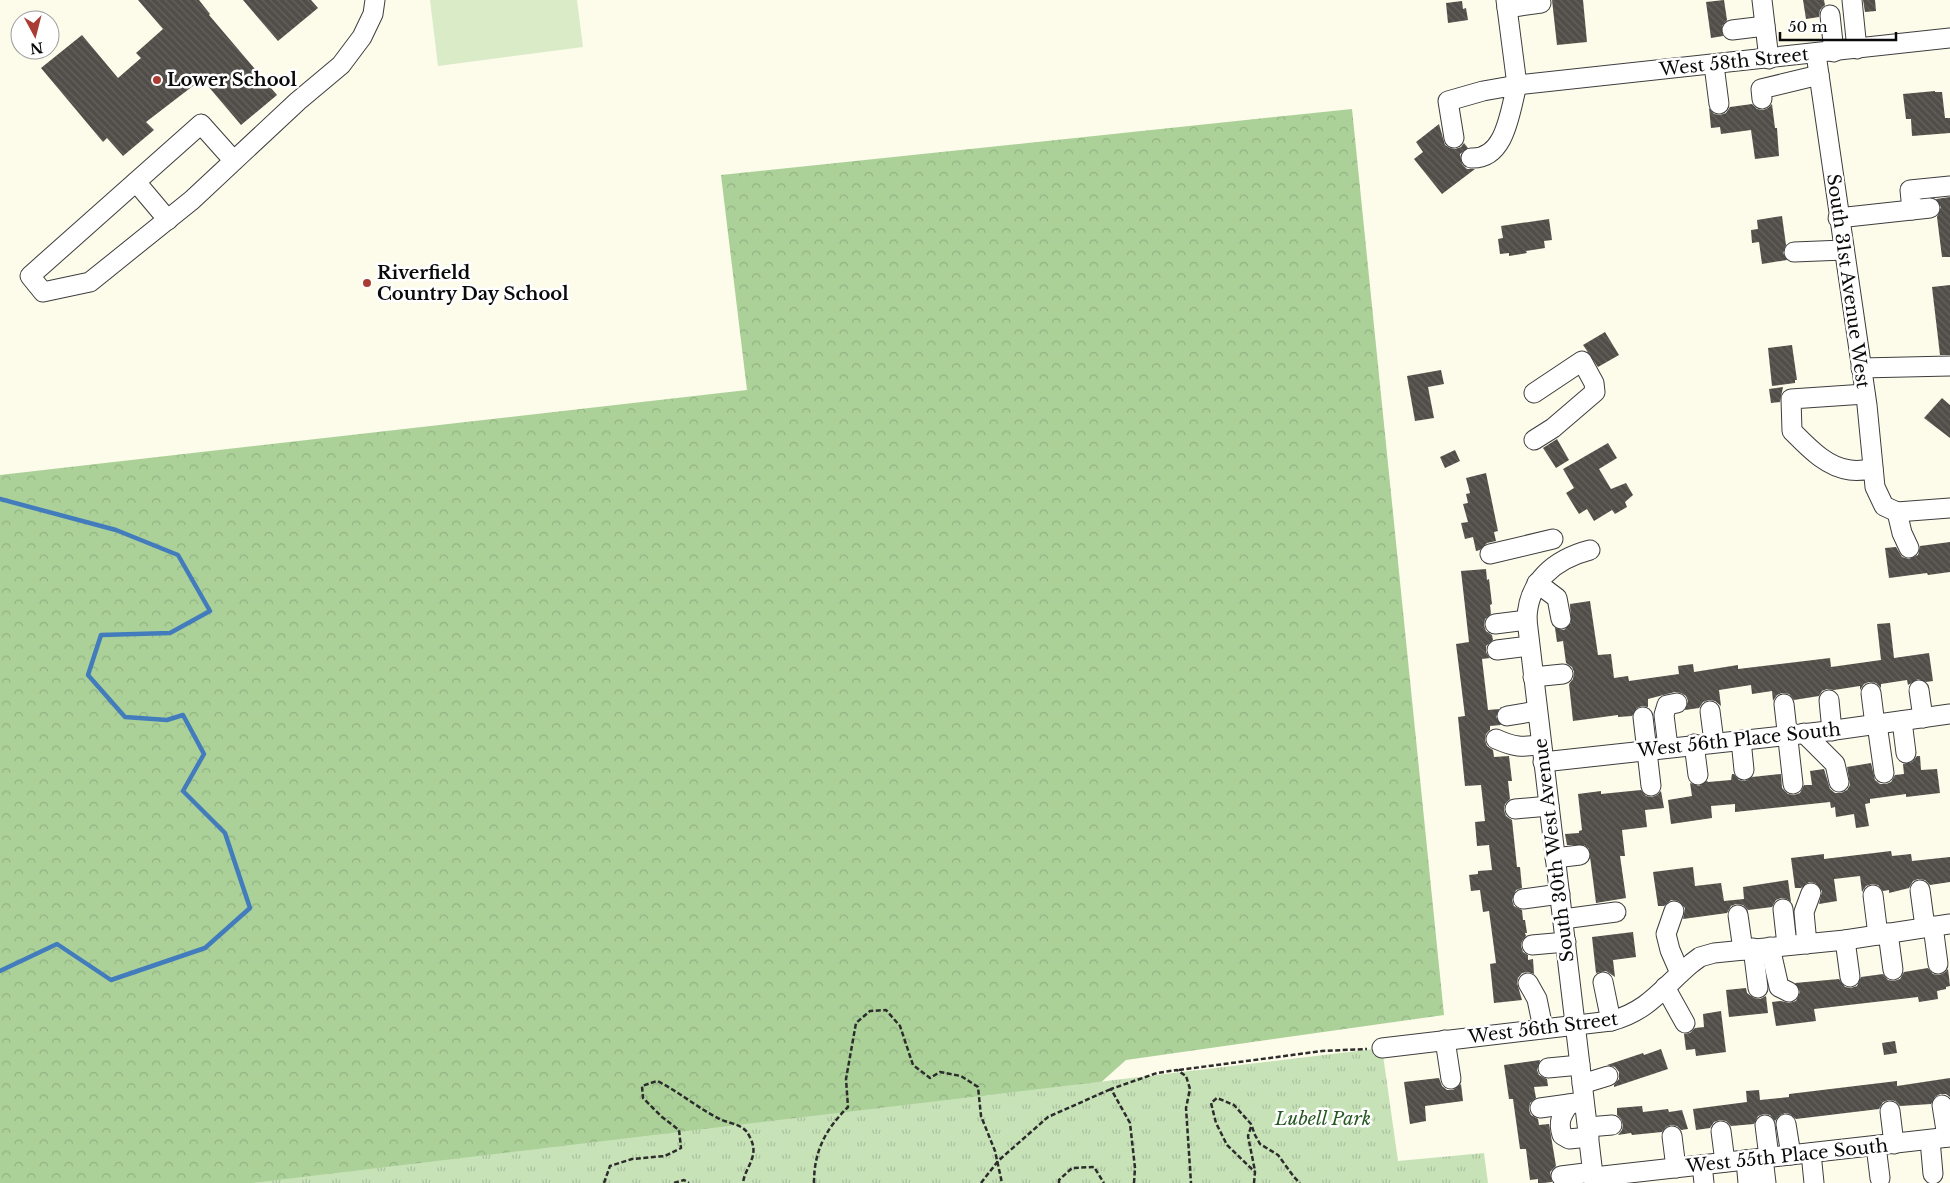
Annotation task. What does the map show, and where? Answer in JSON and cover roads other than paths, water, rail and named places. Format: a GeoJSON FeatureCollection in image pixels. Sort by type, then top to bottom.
{"type":"FeatureCollection","features":[{"type":"Feature","properties":{"kind":"street"},"geometry":{"type":"LineString","coordinates":[[234,161],[201,124],[30,276],[43,292],[90,282],[168,220],[234,161],[298,101],[341,65],[362,37],[373,14],[375,0]]}},
{"type":"Feature","properties":{"kind":"street"},"geometry":{"type":"LineString","coordinates":[[1762,0],[1769,59]]}},
{"type":"Feature","properties":{"kind":"street"},"geometry":{"type":"LineString","coordinates":[[1852,0],[1857,49]]}},
{"type":"Feature","properties":{"kind":"street"},"geometry":{"type":"LineString","coordinates":[[1471,158],[1479,159],[1494,151],[1503,136],[1517,85],[1506,4],[1542,3]]}},
{"type":"Feature","properties":{"kind":"street"},"geometry":{"type":"LineString","coordinates":[[1830,15],[1834,52]]}},
{"type":"Feature","properties":{"kind":"street"},"geometry":{"type":"LineString","coordinates":[[1732,30],[1765,26]]}},
{"type":"Feature","properties":{"kind":"street","name":"West 58th Street"},"geometry":{"type":"LineString","coordinates":[[1454,138],[1448,101],[1483,91],[1517,85],[1950,38]]}},
{"type":"Feature","properties":{"kind":"street","name":"South 31st Avenue West"},"geometry":{"type":"LineString","coordinates":[[1816,54],[1838,218],[1865,394],[1875,487],[1891,509],[1909,548]]}},
{"type":"Feature","properties":{"kind":"street"},"geometry":{"type":"LineString","coordinates":[[1714,65],[1719,104]]}},
{"type":"Feature","properties":{"kind":"street"},"geometry":{"type":"LineString","coordinates":[[1762,99],[1761,89],[1819,76]]}},
{"type":"Feature","properties":{"kind":"street"},"geometry":{"type":"LineString","coordinates":[[136,182],[168,220]]}},
{"type":"Feature","properties":{"kind":"street"},"geometry":{"type":"LineString","coordinates":[[1838,218],[1921,209],[1910,190],[1950,186]]}},
{"type":"Feature","properties":{"kind":"street"},"geometry":{"type":"LineString","coordinates":[[1794,252],[1844,250]]}},
{"type":"Feature","properties":{"kind":"street"},"geometry":{"type":"LineString","coordinates":[[1534,394],[1582,361],[1594,383],[1595,392],[1553,428],[1534,440]]}},
{"type":"Feature","properties":{"kind":"street"},"geometry":{"type":"LineString","coordinates":[[1861,368],[1950,366]]}},
{"type":"Feature","properties":{"kind":"street"},"geometry":{"type":"LineString","coordinates":[[1865,394],[1791,399],[1792,431],[1806,446],[1828,462],[1849,470],[1873,469]]}},
{"type":"Feature","properties":{"kind":"street"},"geometry":{"type":"LineString","coordinates":[[1891,509],[1950,508]]}},
{"type":"Feature","properties":{"kind":"street"},"geometry":{"type":"LineString","coordinates":[[1490,554],[1553,539]]}},
{"type":"Feature","properties":{"kind":"street","name":"South 30th West Avenue"},"geometry":{"type":"LineString","coordinates":[[1590,550],[1574,554],[1548,570],[1537,583],[1530,600],[1527,620],[1580,1065],[1578,1097],[1588,1132],[1594,1177]]}},
{"type":"Feature","properties":{"kind":"street"},"geometry":{"type":"LineString","coordinates":[[1537,583],[1557,598],[1561,619]]}},
{"type":"Feature","properties":{"kind":"street"},"geometry":{"type":"LineString","coordinates":[[1495,624],[1527,620]]}},
{"type":"Feature","properties":{"kind":"street"},"geometry":{"type":"LineString","coordinates":[[1497,650],[1529,646]]}},
{"type":"Feature","properties":{"kind":"street"},"geometry":{"type":"LineString","coordinates":[[1533,677],[1563,674]]}},
{"type":"Feature","properties":{"kind":"street"},"geometry":{"type":"LineString","coordinates":[[1919,690],[1936,716]]}},
{"type":"Feature","properties":{"kind":"street"},"geometry":{"type":"LineString","coordinates":[[1871,693],[1884,773]]}},
{"type":"Feature","properties":{"kind":"street"},"geometry":{"type":"LineString","coordinates":[[1828,700],[1832,730]]}},
{"type":"Feature","properties":{"kind":"street"},"geometry":{"type":"LineString","coordinates":[[1668,747],[1664,715],[1667,706],[1677,703]]}},
{"type":"Feature","properties":{"kind":"street"},"geometry":{"type":"LineString","coordinates":[[1784,704],[1796,734],[1793,784]]}},
{"type":"Feature","properties":{"kind":"street"},"geometry":{"type":"LineString","coordinates":[[1507,716],[1537,711]]}},
{"type":"Feature","properties":{"kind":"street"},"geometry":{"type":"LineString","coordinates":[[1710,711],[1714,742]]}},
{"type":"Feature","properties":{"kind":"street","name":"West 56th Place South"},"geometry":{"type":"LineString","coordinates":[[1496,739],[1512,746],[1524,747],[1542,753],[1646,749],[1832,730],[1936,716]]}},
{"type":"Feature","properties":{"kind":"street"},"geometry":{"type":"LineString","coordinates":[[1643,717],[1650,786]]}},
{"type":"Feature","properties":{"kind":"street"},"geometry":{"type":"LineString","coordinates":[[1902,721],[1906,754]]}},
{"type":"Feature","properties":{"kind":"street"},"geometry":{"type":"LineString","coordinates":[[1796,734],[1835,764],[1839,782]]}},
{"type":"Feature","properties":{"kind":"street"},"geometry":{"type":"LineString","coordinates":[[1741,740],[1744,770]]}},
{"type":"Feature","properties":{"kind":"street"},"geometry":{"type":"LineString","coordinates":[[1694,744],[1698,775]]}},
{"type":"Feature","properties":{"kind":"street"},"geometry":{"type":"LineString","coordinates":[[1515,810],[1549,806]]}},
{"type":"Feature","properties":{"kind":"street"},"geometry":{"type":"LineString","coordinates":[[1555,858],[1580,855]]}},
{"type":"Feature","properties":{"kind":"street"},"geometry":{"type":"LineString","coordinates":[[1920,890],[1940,925],[1938,964]]}},
{"type":"Feature","properties":{"kind":"street"},"geometry":{"type":"LineString","coordinates":[[1806,944],[1804,912],[1811,893]]}},
{"type":"Feature","properties":{"kind":"street"},"geometry":{"type":"LineString","coordinates":[[1523,899],[1560,894]]}},
{"type":"Feature","properties":{"kind":"street"},"geometry":{"type":"LineString","coordinates":[[1873,895],[1893,970]]}},
{"type":"Feature","properties":{"kind":"street"},"geometry":{"type":"LineString","coordinates":[[1758,988],[1763,947],[1783,909]]}},
{"type":"Feature","properties":{"kind":"street"},"geometry":{"type":"LineString","coordinates":[[1674,911],[1666,934],[1670,950],[1680,973]]}},
{"type":"Feature","properties":{"kind":"street"},"geometry":{"type":"LineString","coordinates":[[1563,919],[1616,912]]}},
{"type":"Feature","properties":{"kind":"street"},"geometry":{"type":"LineString","coordinates":[[1738,915],[1763,947],[1779,987],[1789,992]]}},
{"type":"Feature","properties":{"kind":"street","name":"West 56th Street"},"geometry":{"type":"LineString","coordinates":[[1382,1048],[1611,1021],[1627,1017],[1643,1008],[1680,973],[1700,958],[1714,953],[1845,940],[1940,925]]}},
{"type":"Feature","properties":{"kind":"street"},"geometry":{"type":"LineString","coordinates":[[1845,940],[1850,977]]}},
{"type":"Feature","properties":{"kind":"street"},"geometry":{"type":"LineString","coordinates":[[1532,945],[1566,942]]}},
{"type":"Feature","properties":{"kind":"street"},"geometry":{"type":"LineString","coordinates":[[1603,982],[1611,1021]]}},
{"type":"Feature","properties":{"kind":"street"},"geometry":{"type":"LineString","coordinates":[[1528,983],[1537,999],[1543,1028]]}},
{"type":"Feature","properties":{"kind":"street"},"geometry":{"type":"LineString","coordinates":[[1665,987],[1684,1023]]}},
{"type":"Feature","properties":{"kind":"street"},"geometry":{"type":"LineString","coordinates":[[1445,1040],[1451,1079]]}},
{"type":"Feature","properties":{"kind":"street"},"geometry":{"type":"LineString","coordinates":[[1548,1068],[1580,1065]]}},
{"type":"Feature","properties":{"kind":"street"},"geometry":{"type":"LineString","coordinates":[[1608,1076],[1578,1097],[1561,1116],[1559,1124],[1562,1135],[1569,1139],[1612,1125]]}},
{"type":"Feature","properties":{"kind":"street"},"geometry":{"type":"LineString","coordinates":[[1540,1108],[1578,1097]]}},
{"type":"Feature","properties":{"kind":"street"},"geometry":{"type":"LineString","coordinates":[[1934,1174],[1942,1138],[1942,1105]]}},
{"type":"Feature","properties":{"kind":"street"},"geometry":{"type":"LineString","coordinates":[[1880,1178],[1890,1111]]}},
{"type":"Feature","properties":{"kind":"street"},"geometry":{"type":"LineString","coordinates":[[1786,1124],[1791,1155]]}},
{"type":"Feature","properties":{"kind":"street"},"geometry":{"type":"LineString","coordinates":[[1748,1183],[1759,1158],[1765,1125]]}},
{"type":"Feature","properties":{"kind":"street"},"geometry":{"type":"LineString","coordinates":[[1721,1130],[1725,1162]]}},
{"type":"Feature","properties":{"kind":"street"},"geometry":{"type":"LineString","coordinates":[[1672,1136],[1676,1168]]}},
{"type":"Feature","properties":{"kind":"street","name":"West 55th Place South"},"geometry":{"type":"LineString","coordinates":[[1561,1176],[1656,1177],[1676,1168],[1703,1174],[1725,1162],[1942,1138]]}},
{"type":"Feature","properties":{"kind":"street"},"geometry":{"type":"LineString","coordinates":[[1811,1153],[1814,1183]]}},
{"type":"Feature","properties":{"kind":"street"},"geometry":{"type":"LineString","coordinates":[[1759,1158],[1766,1183]]}},
{"type":"Feature","properties":{"kind":"waterway"},"geometry":{"type":"LineString","coordinates":[[0,499],[116,530],[178,555],[210,611],[170,633],[101,635],[88,675],[125,717],[167,720],[183,715],[204,754],[183,791],[225,833],[250,908],[205,948],[111,980],[57,944],[0,971]]}},
{"type":"Feature","properties":{"kind":"place","name":"Lower School"},"geometry":{"type":"Point","coordinates":[157,80]}},
{"type":"Feature","properties":{"kind":"place","name":"Riverfield Country Day School"},"geometry":{"type":"Point","coordinates":[367,283]}},
{"type":"Feature","properties":{"kind":"park label","name":"Lubell Park"},"geometry":{"type":"Point","coordinates":[1323,1119]}}]}
